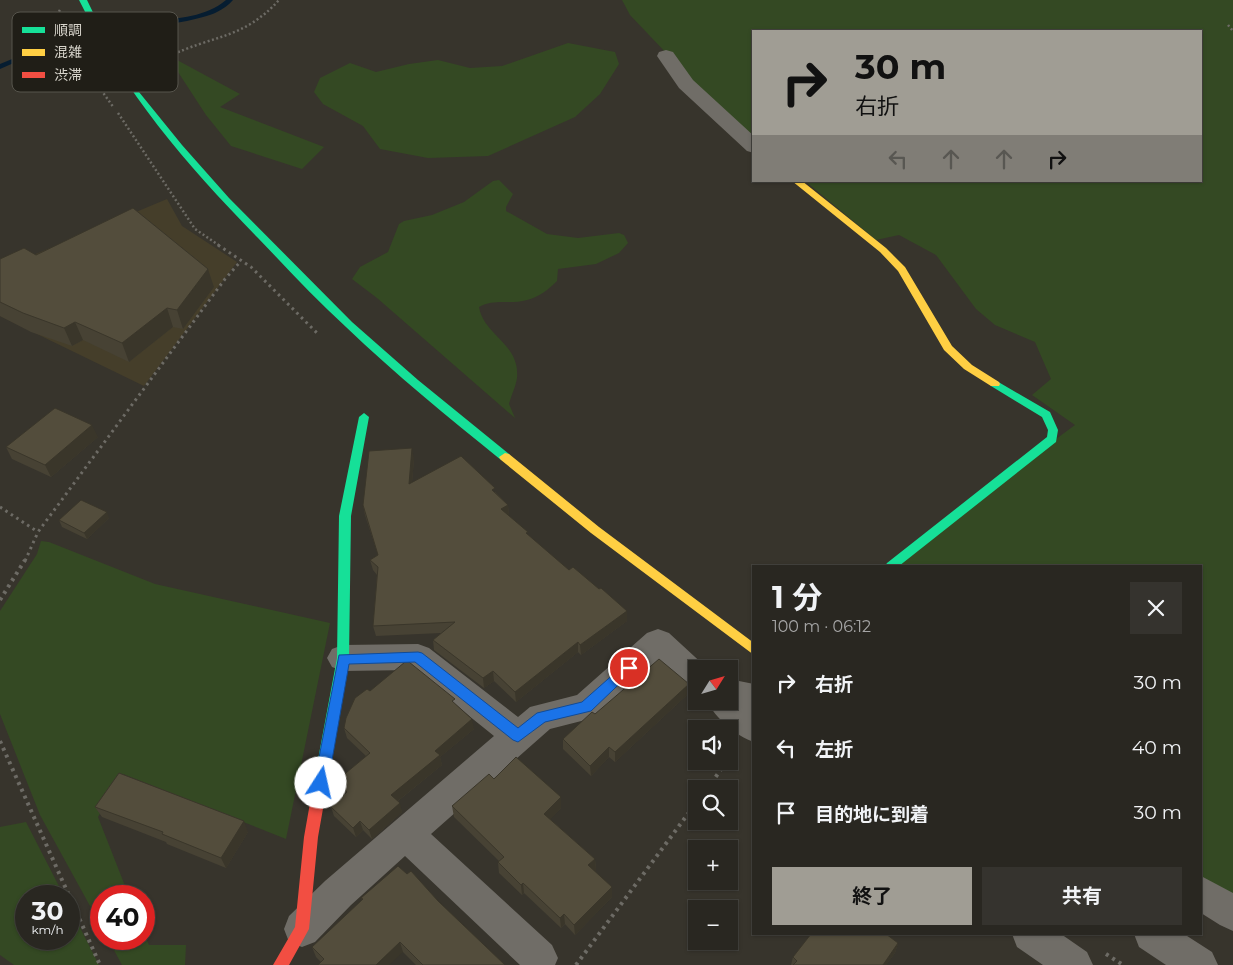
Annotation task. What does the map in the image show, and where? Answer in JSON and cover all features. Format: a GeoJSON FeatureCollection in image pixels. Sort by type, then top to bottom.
{"type":"FeatureCollection","features":[{"type":"Feature","properties":{"kind":"street"},"geometry":{"type":"LineString","coordinates":[[83,0],[88,12]]}},
{"type":"Feature","properties":{"kind":"street"},"geometry":{"type":"LineString","coordinates":[[666,56],[686,84],[752,145]]}},
{"type":"Feature","properties":{"kind":"street"},"geometry":{"type":"LineString","coordinates":[[134,92],[155,120],[198,170],[297,275],[342,318],[438,403],[522,472],[752,648]]}},
{"type":"Feature","properties":{"kind":"street"},"geometry":{"type":"LineString","coordinates":[[797,182],[883,250],[902,269],[948,348],[968,367],[1046,415],[1053,430],[1052,439],[1044,447],[892,565]]}},
{"type":"Feature","properties":{"kind":"street"},"geometry":{"type":"LineString","coordinates":[[302,929],[311,837],[343,658],[345,516],[364,417]]}},
{"type":"Feature","properties":{"kind":"street"},"geometry":{"type":"LineString","coordinates":[[281,965],[302,929],[338,893],[541,717],[586,707],[658,642],[688,670]]}},
{"type":"Feature","properties":{"kind":"street"},"geometry":{"type":"LineString","coordinates":[[343,658],[418,657],[518,736]]}},
{"type":"Feature","properties":{"kind":"street"},"geometry":{"type":"LineString","coordinates":[[738,694],[752,698]]}},
{"type":"Feature","properties":{"kind":"street"},"geometry":{"type":"LineString","coordinates":[[733,710],[752,726]]}},
{"type":"Feature","properties":{"kind":"street"},"geometry":{"type":"LineString","coordinates":[[406,834],[539,958]]}},
{"type":"Feature","properties":{"kind":"street"},"geometry":{"type":"LineString","coordinates":[[1202,894],[1233,914]]}},
{"type":"Feature","properties":{"kind":"street"},"geometry":{"type":"LineString","coordinates":[[1031,935],[1074,965]]}},
{"type":"Feature","properties":{"kind":"street"},"geometry":{"type":"LineString","coordinates":[[1154,935],[1199,965]]}},
{"type":"Feature","properties":{"kind":"path"},"geometry":{"type":"LineString","coordinates":[[178,51],[213,41],[253,25],[270,11],[279,0]]}},
{"type":"Feature","properties":{"kind":"path"},"geometry":{"type":"LineString","coordinates":[[1228,25],[1233,31]]}},
{"type":"Feature","properties":{"kind":"path"},"geometry":{"type":"LineString","coordinates":[[155,120],[160,102],[158,92]]}},
{"type":"Feature","properties":{"kind":"path"},"geometry":{"type":"LineString","coordinates":[[0,600],[30,554],[38,532],[147,387],[224,278],[241,261]]}},
{"type":"Feature","properties":{"kind":"path"},"geometry":{"type":"LineString","coordinates":[[0,507],[38,532]]}},
{"type":"Feature","properties":{"kind":"path"},"geometry":{"type":"LineString","coordinates":[[0,741],[100,965]]}},
{"type":"Feature","properties":{"kind":"path"},"geometry":{"type":"LineString","coordinates":[[576,965],[688,814]]}},
{"type":"Feature","properties":{"kind":"shaded area"},"geometry":{"type":"Polygon","coordinates":[[[167,199],[182,226],[237,262],[144,386],[0,316],[0,269],[167,199]]]}},
{"type":"Feature","properties":{"kind":"green space"},"geometry":{"type":"Polygon","coordinates":[[[622,0],[1233,0],[1233,910],[1202,891],[1202,565],[885,565],[1075,425],[1032,395],[1051,379],[1035,342],[995,325],[976,309],[936,255],[899,235],[876,240],[806,182],[1202,182],[1202,30],[752,30],[752,138],[728,118],[630,15],[622,0]]]}},
{"type":"Feature","properties":{"kind":"green space"},"geometry":{"type":"Polygon","coordinates":[[[568,43],[615,52],[619,64],[600,94],[575,117],[488,156],[428,158],[380,149],[363,126],[323,104],[314,92],[320,78],[350,63],[376,72],[409,64],[438,60],[470,68],[502,66],[568,43]]]}},
{"type":"Feature","properties":{"kind":"green space"},"geometry":{"type":"Polygon","coordinates":[[[178,61],[240,94],[220,107],[324,147],[302,169],[231,146],[206,115],[178,72],[178,61]]]}},
{"type":"Feature","properties":{"kind":"green space"},"geometry":{"type":"Polygon","coordinates":[[[499,180],[513,194],[506,207],[506,211],[547,234],[578,238],[619,233],[624,235],[628,243],[619,253],[596,264],[558,269],[557,281],[535,297],[521,301],[485,304],[479,307],[487,325],[513,356],[517,378],[509,404],[515,418],[377,298],[352,279],[360,267],[388,252],[399,224],[404,221],[432,215],[464,202],[493,181],[499,180]]]}},
{"type":"Feature","properties":{"kind":"green space"},"geometry":{"type":"Polygon","coordinates":[[[41,541],[49,542],[155,584],[330,623],[286,839],[123,774],[98,817],[125,885],[90,885],[90,906],[40,815],[0,714],[0,611],[37,554],[41,541]]]}},
{"type":"Feature","properties":{"kind":"green space"},"geometry":{"type":"Polygon","coordinates":[[[26,822],[58,885],[15,885],[15,950],[80,950],[80,928],[99,965],[14,965],[0,955],[0,827],[26,822]]]}},
{"type":"Feature","properties":{"kind":"green space"},"geometry":{"type":"Polygon","coordinates":[[[155,945],[186,945],[185,965],[122,965],[114,950],[155,950],[155,945]]]}},
{"type":"Feature","properties":{"kind":"building"},"geometry":{"type":"Polygon","coordinates":[[[133,208],[208,269],[177,310],[167,308],[122,343],[75,322],[64,328],[23,313],[0,302],[0,259],[24,248],[36,255],[133,208]]]}},
{"type":"Feature","properties":{"kind":"building"},"geometry":{"type":"Polygon","coordinates":[[[55,408],[92,425],[45,465],[6,447],[55,408]]]}},
{"type":"Feature","properties":{"kind":"building"},"geometry":{"type":"Polygon","coordinates":[[[412,448],[409,484],[461,456],[495,488],[492,490],[508,505],[501,509],[528,532],[526,533],[569,570],[573,567],[627,611],[580,645],[578,642],[515,692],[493,671],[483,678],[433,640],[455,622],[373,626],[378,567],[370,560],[378,555],[363,505],[369,451],[412,448]]]}},
{"type":"Feature","properties":{"kind":"building"},"geometry":{"type":"Polygon","coordinates":[[[81,500],[107,512],[84,533],[59,520],[81,500]]]}},
{"type":"Feature","properties":{"kind":"building"},"geometry":{"type":"Polygon","coordinates":[[[659,659],[688,683],[615,752],[609,747],[590,766],[563,739],[592,712],[595,714],[659,659]]]}},
{"type":"Feature","properties":{"kind":"building"},"geometry":{"type":"Polygon","coordinates":[[[405,662],[409,662],[455,699],[452,701],[472,719],[435,751],[440,755],[391,795],[400,803],[369,830],[360,821],[353,828],[331,807],[347,792],[335,782],[370,753],[344,728],[346,718],[355,698],[367,689],[370,691],[405,662]]]}},
{"type":"Feature","properties":{"kind":"building"},"geometry":{"type":"Polygon","coordinates":[[[516,757],[561,797],[544,814],[595,859],[588,865],[612,887],[574,925],[564,914],[560,918],[523,883],[521,885],[498,862],[504,857],[452,806],[489,774],[494,779],[516,757]]]}},
{"type":"Feature","properties":{"kind":"building"},"geometry":{"type":"Polygon","coordinates":[[[119,773],[244,821],[221,858],[162,834],[163,832],[95,807],[119,773]]]}},
{"type":"Feature","properties":{"kind":"building"},"geometry":{"type":"Polygon","coordinates":[[[398,866],[407,874],[411,871],[438,901],[505,965],[423,965],[400,942],[376,965],[318,965],[324,959],[312,947],[363,899],[361,898],[398,866]]]}},
{"type":"Feature","properties":{"kind":"building"},"geometry":{"type":"Polygon","coordinates":[[[810,935],[887,935],[898,943],[883,965],[793,965],[797,961],[793,957],[810,935]]]}},
{"type":"Feature","properties":{"kind":"waterway"},"geometry":{"type":"LineString","coordinates":[[178,20],[205,15],[223,6],[230,0]]}},
{"type":"Feature","properties":{"kind":"waterway"},"geometry":{"type":"LineString","coordinates":[[0,67],[12,62]]}},
{"type":"Feature","properties":{"kind":"traffic: fast"},"geometry":{"type":"LineString","coordinates":[[83,0],[89,12]]}},
{"type":"Feature","properties":{"kind":"traffic: fast"},"geometry":{"type":"LineString","coordinates":[[135,92],[202,174],[308,285],[370,344],[505,457]]}},
{"type":"Feature","properties":{"kind":"traffic: fast"},"geometry":{"type":"LineString","coordinates":[[892,565],[1052,439],[1053,430],[1046,415],[995,384]]}},
{"type":"Feature","properties":{"kind":"traffic: fast"},"geometry":{"type":"LineString","coordinates":[[320,786],[343,658],[345,516],[364,417]]}},
{"type":"Feature","properties":{"kind":"traffic: slow"},"geometry":{"type":"LineString","coordinates":[[797,182],[883,250],[902,269],[948,348],[968,367],[995,384]]}},
{"type":"Feature","properties":{"kind":"traffic: slow"},"geometry":{"type":"LineString","coordinates":[[505,457],[595,530],[752,648]]}},
{"type":"Feature","properties":{"kind":"traffic: jam"},"geometry":{"type":"LineString","coordinates":[[281,965],[302,929],[311,837],[320,786]]}},
{"type":"Feature","properties":{"kind":"route"},"geometry":{"type":"LineString","coordinates":[[321,783],[343,658],[418,657],[518,736],[541,717],[586,707],[629,668]]}}]}
